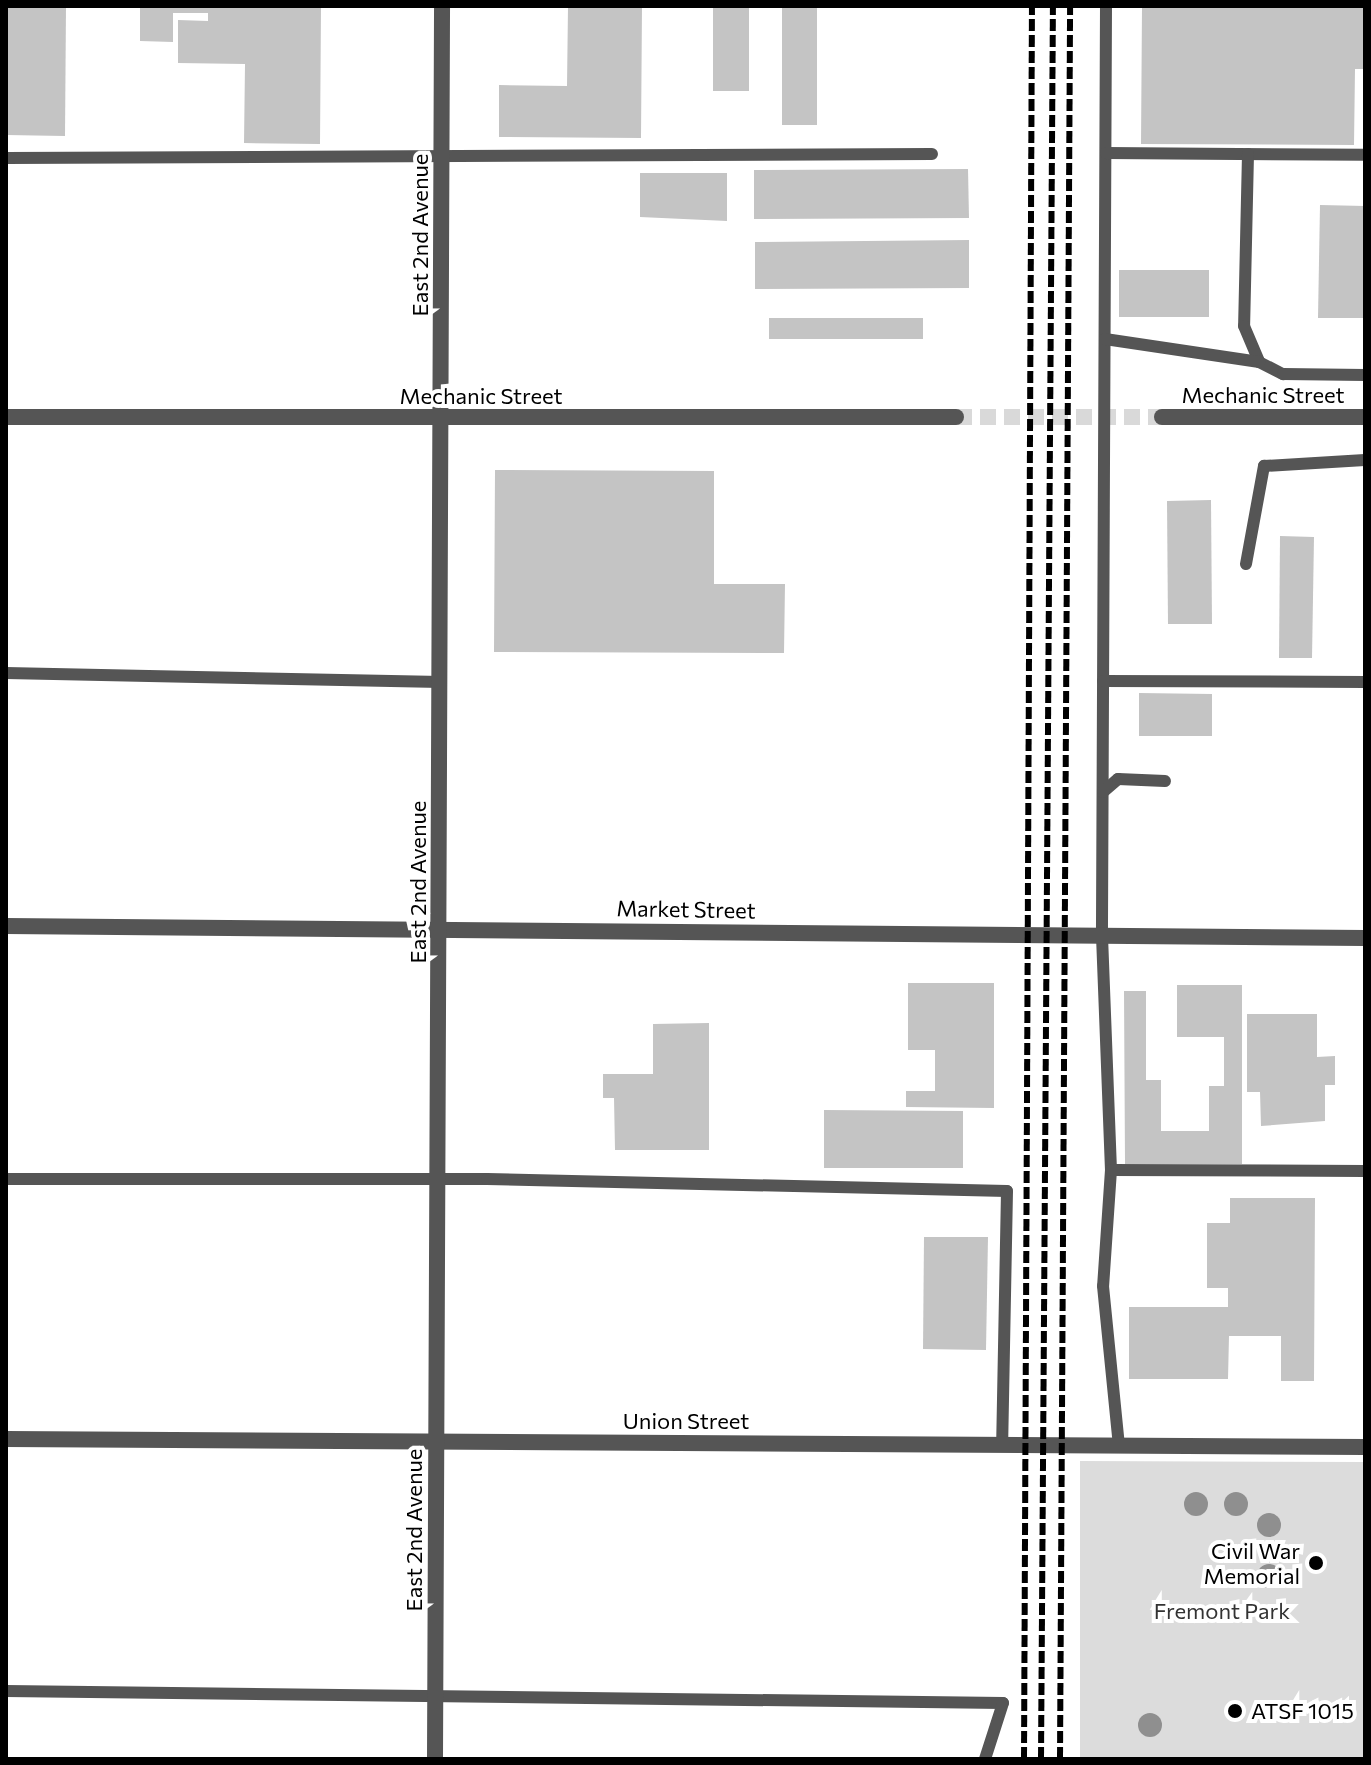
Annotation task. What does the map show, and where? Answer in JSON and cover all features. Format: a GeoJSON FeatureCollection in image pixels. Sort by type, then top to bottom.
{"type":"FeatureCollection","features":[{"type":"Feature","properties":{"kind":"street","name":"East 2nd Avenue"},"geometry":{"type":"LineString","coordinates":[[435,1759],[442,6]]}},
{"type":"Feature","properties":{"kind":"street","name":"Mechanic Street"},"geometry":{"type":"LineString","coordinates":[[6,417],[956,417]]}},
{"type":"Feature","properties":{"kind":"street","name":"Mechanic Street"},"geometry":{"type":"LineString","coordinates":[[1162,417],[1365,417]]}},
{"type":"Feature","properties":{"kind":"street","name":"Market Street"},"geometry":{"type":"LineString","coordinates":[[6,926],[1365,938]]}},
{"type":"Feature","properties":{"kind":"street","name":"Union Street"},"geometry":{"type":"LineString","coordinates":[[6,1439],[1365,1447]]}},
{"type":"Feature","properties":{"kind":"lane"},"geometry":{"type":"LineString","coordinates":[[1106,6],[1102,936],[1111,1170],[1103,1286],[1119,1446]]}},
{"type":"Feature","properties":{"kind":"lane"},"geometry":{"type":"LineString","coordinates":[[1106,153],[1365,155]]}},
{"type":"Feature","properties":{"kind":"lane"},"geometry":{"type":"LineString","coordinates":[[6,158],[932,154]]}},
{"type":"Feature","properties":{"kind":"lane"},"geometry":{"type":"LineString","coordinates":[[1248,154],[1244,326],[1259,362]]}},
{"type":"Feature","properties":{"kind":"lane"},"geometry":{"type":"LineString","coordinates":[[1105,339],[1259,362],[1283,374],[1365,375]]}},
{"type":"Feature","properties":{"kind":"lane"},"geometry":{"type":"LineString","coordinates":[[1246,564],[1264,466],[1365,460]]}},
{"type":"Feature","properties":{"kind":"lane"},"geometry":{"type":"LineString","coordinates":[[6,673],[441,682]]}},
{"type":"Feature","properties":{"kind":"lane"},"geometry":{"type":"LineString","coordinates":[[1103,681],[1365,682]]}},
{"type":"Feature","properties":{"kind":"lane"},"geometry":{"type":"LineString","coordinates":[[1103,792],[1118,779],[1165,781]]}},
{"type":"Feature","properties":{"kind":"lane"},"geometry":{"type":"LineString","coordinates":[[1111,1170],[1365,1171]]}},
{"type":"Feature","properties":{"kind":"lane"},"geometry":{"type":"LineString","coordinates":[[6,1179],[438,1180],[1007,1191],[1002,1445]]}},
{"type":"Feature","properties":{"kind":"lane"},"geometry":{"type":"LineString","coordinates":[[6,1691],[436,1700],[1003,1703],[985,1759]]}},
{"type":"Feature","properties":{"kind":"green space","name":"Fremont Park"},"geometry":{"type":"Polygon","coordinates":[[[1080,1461],[1365,1462],[1365,1759],[1080,1759],[1080,1461]]]}},
{"type":"Feature","properties":{"kind":"building"},"geometry":{"type":"Polygon","coordinates":[[[6,6],[66,6],[65,136],[6,135],[6,6]]]}},
{"type":"Feature","properties":{"kind":"building"},"geometry":{"type":"Polygon","coordinates":[[[140,6],[321,6],[320,144],[244,143],[245,64],[178,63],[178,20],[208,21],[208,13],[173,13],[173,42],[140,41],[140,6]]]}},
{"type":"Feature","properties":{"kind":"building"},"geometry":{"type":"Polygon","coordinates":[[[568,6],[642,6],[641,138],[499,137],[499,85],[567,86],[568,6]]]}},
{"type":"Feature","properties":{"kind":"building"},"geometry":{"type":"Polygon","coordinates":[[[713,6],[749,6],[749,91],[713,91],[713,6]]]}},
{"type":"Feature","properties":{"kind":"building"},"geometry":{"type":"Polygon","coordinates":[[[782,6],[817,6],[817,125],[782,125],[782,6]]]}},
{"type":"Feature","properties":{"kind":"building"},"geometry":{"type":"Polygon","coordinates":[[[1142,6],[1365,6],[1365,69],[1355,69],[1354,145],[1141,144],[1142,6]]]}},
{"type":"Feature","properties":{"kind":"building"},"geometry":{"type":"Polygon","coordinates":[[[968,169],[969,218],[754,219],[754,170],[968,169]]]}},
{"type":"Feature","properties":{"kind":"building"},"geometry":{"type":"Polygon","coordinates":[[[640,173],[727,173],[727,221],[640,217],[640,173]]]}},
{"type":"Feature","properties":{"kind":"building"},"geometry":{"type":"Polygon","coordinates":[[[1320,205],[1365,206],[1365,318],[1318,318],[1320,205]]]}},
{"type":"Feature","properties":{"kind":"building"},"geometry":{"type":"Polygon","coordinates":[[[969,240],[969,288],[755,289],[755,242],[969,240]]]}},
{"type":"Feature","properties":{"kind":"building"},"geometry":{"type":"Polygon","coordinates":[[[1119,270],[1209,270],[1209,317],[1119,317],[1119,270]]]}},
{"type":"Feature","properties":{"kind":"building"},"geometry":{"type":"Polygon","coordinates":[[[769,318],[923,318],[923,339],[769,339],[769,318]]]}},
{"type":"Feature","properties":{"kind":"building"},"geometry":{"type":"Polygon","coordinates":[[[495,470],[714,471],[714,584],[785,584],[784,653],[494,652],[495,470]]]}},
{"type":"Feature","properties":{"kind":"building"},"geometry":{"type":"Polygon","coordinates":[[[1211,500],[1212,624],[1168,624],[1167,501],[1211,500]]]}},
{"type":"Feature","properties":{"kind":"building"},"geometry":{"type":"Polygon","coordinates":[[[1280,536],[1314,537],[1312,658],[1279,658],[1280,536]]]}},
{"type":"Feature","properties":{"kind":"building"},"geometry":{"type":"Polygon","coordinates":[[[1139,693],[1212,694],[1212,736],[1139,736],[1139,693]]]}},
{"type":"Feature","properties":{"kind":"building"},"geometry":{"type":"Polygon","coordinates":[[[908,983],[994,983],[994,1108],[906,1107],[906,1091],[935,1091],[935,1050],[908,1050],[908,983]]]}},
{"type":"Feature","properties":{"kind":"building"},"geometry":{"type":"Polygon","coordinates":[[[1177,985],[1242,985],[1242,1164],[1125,1164],[1124,991],[1146,991],[1146,1080],[1161,1080],[1161,1131],[1209,1131],[1209,1086],[1224,1086],[1224,1037],[1177,1037],[1177,985]]]}},
{"type":"Feature","properties":{"kind":"building"},"geometry":{"type":"Polygon","coordinates":[[[1247,1014],[1317,1014],[1317,1057],[1335,1056],[1335,1085],[1325,1085],[1325,1121],[1261,1126],[1260,1092],[1247,1092],[1247,1014]]]}},
{"type":"Feature","properties":{"kind":"building"},"geometry":{"type":"Polygon","coordinates":[[[709,1023],[709,1150],[615,1150],[614,1098],[603,1098],[603,1074],[653,1074],[653,1024],[709,1023]]]}},
{"type":"Feature","properties":{"kind":"building"},"geometry":{"type":"Polygon","coordinates":[[[824,1110],[963,1111],[963,1168],[824,1168],[824,1110]]]}},
{"type":"Feature","properties":{"kind":"building"},"geometry":{"type":"Polygon","coordinates":[[[1230,1198],[1315,1198],[1314,1381],[1281,1381],[1281,1336],[1229,1336],[1228,1379],[1129,1379],[1129,1307],[1228,1307],[1228,1288],[1207,1288],[1207,1223],[1230,1223],[1230,1198]]]}},
{"type":"Feature","properties":{"kind":"building"},"geometry":{"type":"Polygon","coordinates":[[[924,1237],[988,1237],[986,1350],[923,1349],[924,1237]]]}},
{"type":"Feature","properties":{"kind":"tunnel"},"geometry":{"type":"LineString","coordinates":[[956,417],[1162,417]]}},
{"type":"Feature","properties":{"kind":"railway"},"geometry":{"type":"LineString","coordinates":[[1024,1759],[1032,6]]}},
{"type":"Feature","properties":{"kind":"railway"},"geometry":{"type":"LineString","coordinates":[[1041,1759],[1053,6]]}},
{"type":"Feature","properties":{"kind":"railway"},"geometry":{"type":"LineString","coordinates":[[1060,1759],[1070,6]]}},
{"type":"Feature","properties":{"kind":"place","name":"Civil War Memorial"},"geometry":{"type":"Point","coordinates":[1316,1563]}},
{"type":"Feature","properties":{"kind":"place","name":"ATSF 1015"},"geometry":{"type":"Point","coordinates":[1235,1711]}}]}
